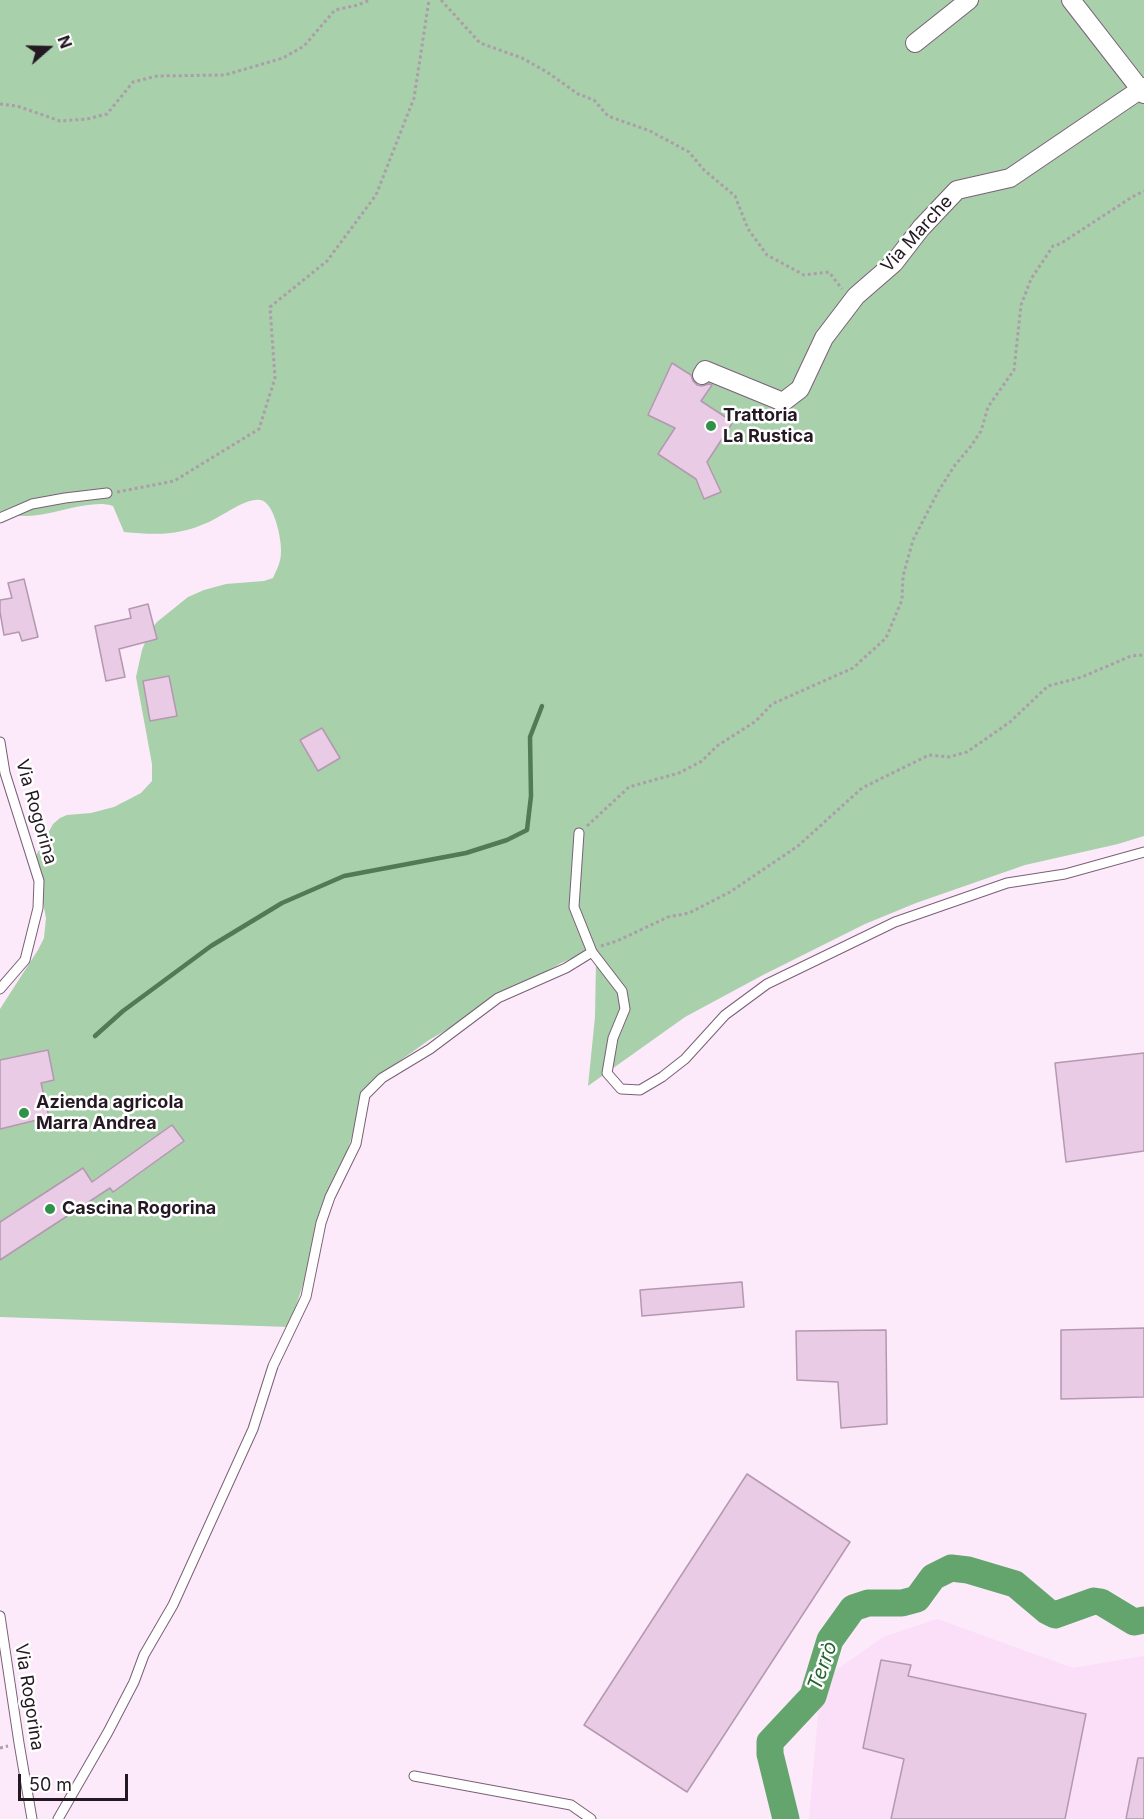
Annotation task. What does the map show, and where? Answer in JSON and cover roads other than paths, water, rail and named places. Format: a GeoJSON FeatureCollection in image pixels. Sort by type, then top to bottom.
{"type":"FeatureCollection","features":[{"type":"Feature","properties":{"kind":"street"},"geometry":{"type":"LineString","coordinates":[[915,43],[969,0]]}},
{"type":"Feature","properties":{"kind":"street","name":"Via Marche"},"geometry":{"type":"LineString","coordinates":[[702,375],[705,370],[783,402],[800,389],[824,338],[856,296],[894,263],[921,228],[957,189],[1010,178],[1143,90],[1071,0]]}},
{"type":"Feature","properties":{"kind":"lane"},"geometry":{"type":"LineString","coordinates":[[0,518],[32,504],[107,494]]}},
{"type":"Feature","properties":{"kind":"lane","name":"Via Rogorina"},"geometry":{"type":"LineString","coordinates":[[0,742],[5,773],[39,881],[38,908],[25,960],[0,989]]}},
{"type":"Feature","properties":{"kind":"lane"},"geometry":{"type":"LineString","coordinates":[[579,833],[574,908],[592,951],[622,992],[625,1009],[613,1038],[607,1073],[621,1089],[640,1090],[685,1059],[725,1015],[767,984],[854,941],[915,914],[1007,883],[1065,874],[1144,852]]}},
{"type":"Feature","properties":{"kind":"lane"},"geometry":{"type":"LineString","coordinates":[[58,1819],[108,1732],[134,1682],[144,1655],[173,1605],[252,1429],[273,1365],[306,1297],[321,1223],[330,1197],[356,1144],[365,1095],[382,1078],[430,1049],[498,998],[566,968],[592,951]]}},
{"type":"Feature","properties":{"kind":"lane","name":"Via Rogorina"},"geometry":{"type":"LineString","coordinates":[[0,1616],[32,1819]]}},
{"type":"Feature","properties":{"kind":"lane"},"geometry":{"type":"LineString","coordinates":[[414,1776],[571,1805],[591,1819]]}},
{"type":"Feature","properties":{"kind":"waterway"},"geometry":{"type":"LineString","coordinates":[[95,1036],[123,1011],[211,946],[282,903],[344,876],[466,853],[507,840],[527,830],[531,796],[530,737],[542,706]]}},
{"type":"Feature","properties":{"kind":"waterway","name":"Terrò"},"geometry":{"type":"LineString","coordinates":[[786,1819],[770,1754],[770,1742],[813,1696],[830,1640],[853,1608],[868,1603],[902,1603],[917,1599],[933,1577],[951,1568],[968,1570],[1015,1584],[1055,1615],[1094,1601],[1101,1602],[1134,1622],[1144,1620]]}},
{"type":"Feature","properties":{"kind":"place","name":"Trattoria La Rustica"},"geometry":{"type":"Point","coordinates":[711,426]}},
{"type":"Feature","properties":{"kind":"place","name":"Azienda agricola Marra Andrea"},"geometry":{"type":"Point","coordinates":[24,1113]}},
{"type":"Feature","properties":{"kind":"place","name":"Cascina Rogorina"},"geometry":{"type":"Point","coordinates":[50,1209]}}]}
